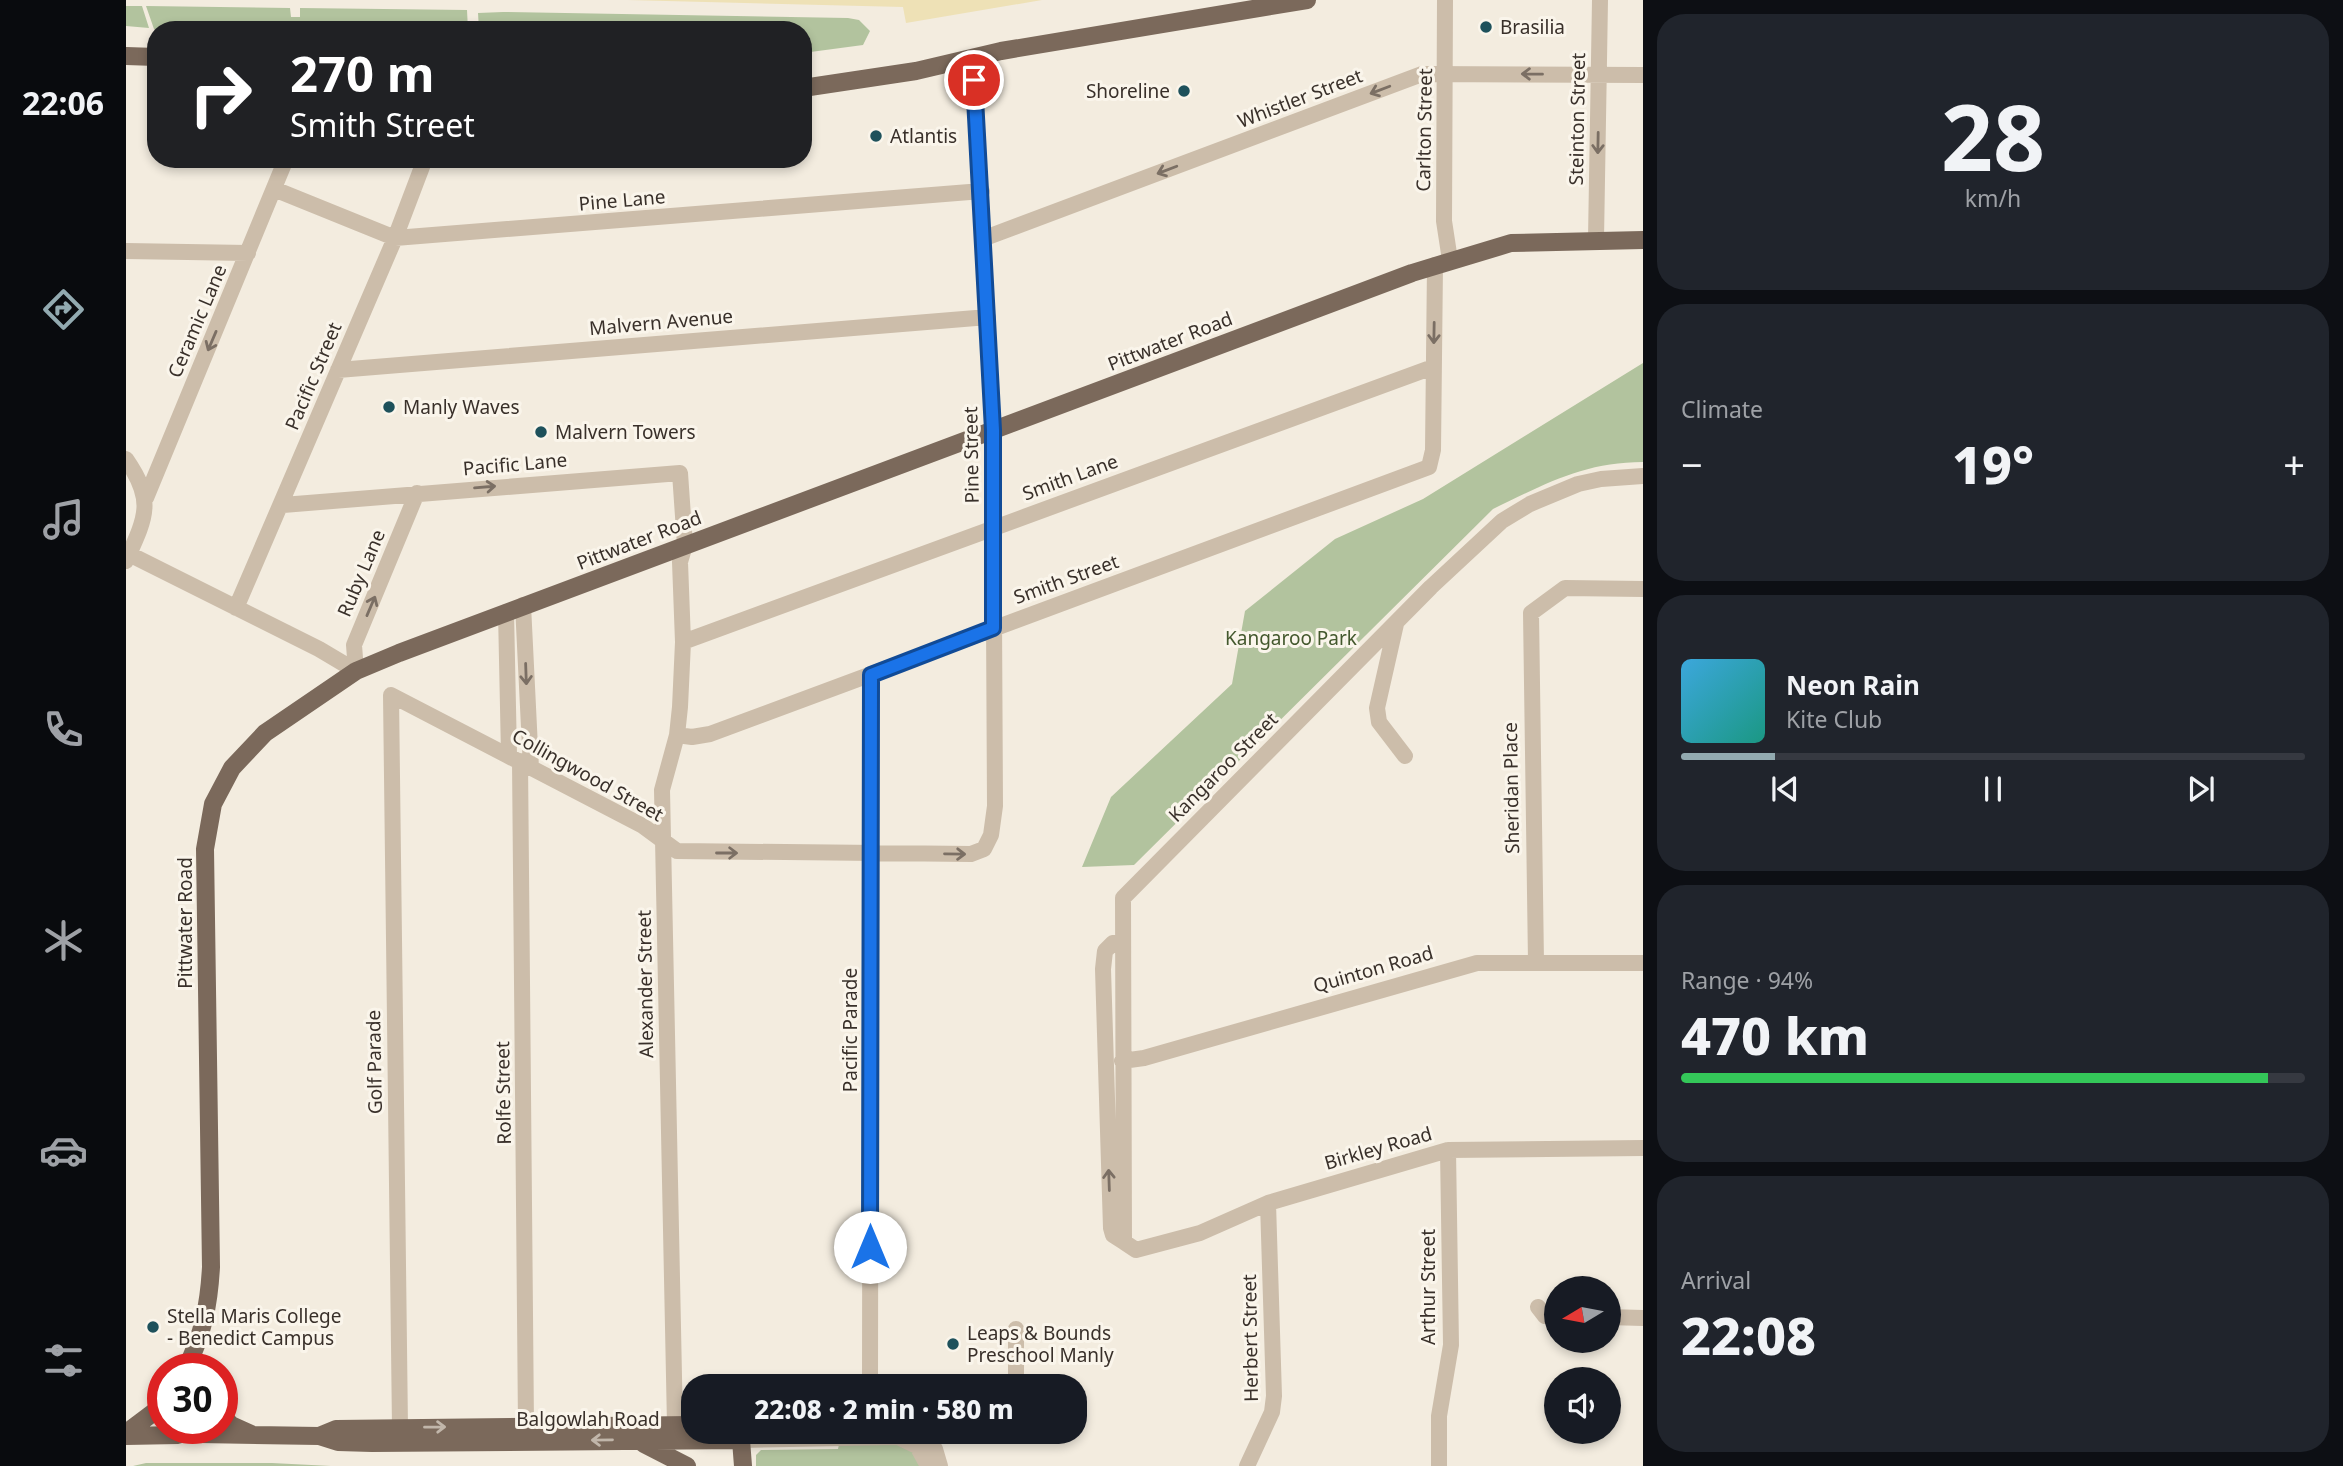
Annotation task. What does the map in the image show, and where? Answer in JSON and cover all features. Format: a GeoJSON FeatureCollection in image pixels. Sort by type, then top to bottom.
{"type":"FeatureCollection","features":[{"type":"Feature","properties":{"kind":"main road"},"geometry":{"type":"LineString","coordinates":[[812,87],[916,71],[1001,51],[1307,0]]}},
{"type":"Feature","properties":{"kind":"main road"},"geometry":{"type":"LineString","coordinates":[[126,56],[147,57]]}},
{"type":"Feature","properties":{"kind":"main road","name":"Pittwater Road"},"geometry":{"type":"LineString","coordinates":[[194,1353],[209,1306],[211,1267],[205,922],[209,820],[220,789],[246,750],[286,717],[356,671],[523,605],[1443,262],[1511,243],[1643,240]]}},
{"type":"Feature","properties":{"kind":"main road","name":"Pittwater Road"},"geometry":{"type":"LineString","coordinates":[[198,1345],[199,1353]]}},
{"type":"Feature","properties":{"kind":"main road"},"geometry":{"type":"LineString","coordinates":[[126,1435],[147,1418]]}},
{"type":"Feature","properties":{"kind":"main road","name":"Balgowlah Road"},"geometry":{"type":"LineString","coordinates":[[319,1436],[336,1429],[526,1424],[681,1424]]}},
{"type":"Feature","properties":{"kind":"main road"},"geometry":{"type":"LineString","coordinates":[[238,1428],[256,1437]]}},
{"type":"Feature","properties":{"kind":"main road"},"geometry":{"type":"LineString","coordinates":[[126,1435],[147,1434]]}},
{"type":"Feature","properties":{"kind":"main road","name":"Balgowlah Road"},"geometry":{"type":"LineString","coordinates":[[238,1435],[319,1436],[338,1442],[372,1443],[681,1438]]}},
{"type":"Feature","properties":{"kind":"main road"},"geometry":{"type":"LineString","coordinates":[[632,1439],[687,1466]]}},
{"type":"Feature","properties":{"kind":"main road"},"geometry":{"type":"LineString","coordinates":[[739,1444],[743,1466]]}},
{"type":"Feature","properties":{"kind":"street","name":"Carlton Street"},"geometry":{"type":"LineString","coordinates":[[1429,467],[1433,450],[1433,367],[1443,262],[1445,0]]}},
{"type":"Feature","properties":{"kind":"street","name":"Steinton Street"},"geometry":{"type":"LineString","coordinates":[[1596,239],[1600,0]]}},
{"type":"Feature","properties":{"kind":"street","name":"Pine Street"},"geometry":{"type":"LineString","coordinates":[[973,59],[985,238],[993,430],[995,806],[991,835],[984,849]]}},
{"type":"Feature","properties":{"kind":"street","name":"Whistler Street"},"geometry":{"type":"LineString","coordinates":[[985,238],[1422,74],[1446,72],[1643,75]]}},
{"type":"Feature","properties":{"kind":"street","name":"Ceramic Lane"},"geometry":{"type":"LineString","coordinates":[[146,498],[282,168]]}},
{"type":"Feature","properties":{"kind":"street","name":"Pacific Street"},"geometry":{"type":"LineString","coordinates":[[236,608],[283,505],[422,168]]}},
{"type":"Feature","properties":{"kind":"street","name":"Pine Lane"},"geometry":{"type":"LineString","coordinates":[[274,189],[395,238],[982,191]]}},
{"type":"Feature","properties":{"kind":"street"},"geometry":{"type":"LineString","coordinates":[[126,251],[248,253]]}},
{"type":"Feature","properties":{"kind":"street","name":"Malvern Avenue"},"geometry":{"type":"LineString","coordinates":[[338,370],[988,317]]}},
{"type":"Feature","properties":{"kind":"street","name":"Smith Lane"},"geometry":{"type":"LineString","coordinates":[[683,642],[1433,367]]}},
{"type":"Feature","properties":{"kind":"street"},"geometry":{"type":"LineString","coordinates":[[126,458],[139,478],[146,498],[144,522],[127,557],[236,608],[356,671]]}},
{"type":"Feature","properties":{"kind":"street","name":"Smith Street"},"geometry":{"type":"LineString","coordinates":[[677,735],[692,737],[710,734],[1429,467]]}},
{"type":"Feature","properties":{"kind":"street","name":"Pacific Lane"},"geometry":{"type":"LineString","coordinates":[[283,505],[680,473],[685,545]]}},
{"type":"Feature","properties":{"kind":"street","name":"Kangaroo Street"},"geometry":{"type":"LineString","coordinates":[[1130,1246],[1122,1061],[1123,898],[1474,545],[1502,521],[1521,509],[1578,484],[1601,479],[1643,476]]}},
{"type":"Feature","properties":{"kind":"street","name":"Ruby Lane"},"geometry":{"type":"LineString","coordinates":[[356,671],[355,645],[417,494]]}},
{"type":"Feature","properties":{"kind":"street","name":"Alexander Street"},"geometry":{"type":"LineString","coordinates":[[675,1424],[662,790],[677,735],[683,642],[680,562],[685,545]]}},
{"type":"Feature","properties":{"kind":"street","name":"Sheridan Place"},"geometry":{"type":"LineString","coordinates":[[1536,962],[1531,613],[1565,588],[1643,589]]}},
{"type":"Feature","properties":{"kind":"street","name":"Rolfe Street"},"geometry":{"type":"LineString","coordinates":[[523,605],[520,761],[528,1398],[526,1424]]}},
{"type":"Feature","properties":{"kind":"street","name":"Rolfe Street"},"geometry":{"type":"LineString","coordinates":[[506,612],[520,761]]}},
{"type":"Feature","properties":{"kind":"street"},"geometry":{"type":"LineString","coordinates":[[1397,622],[1377,708],[1379,722],[1405,756]]}},
{"type":"Feature","properties":{"kind":"street","name":"Pacific Parade"},"geometry":{"type":"LineString","coordinates":[[870,1374],[871,675]]}},
{"type":"Feature","properties":{"kind":"street","name":"Collingwood Street"},"geometry":{"type":"LineString","coordinates":[[390,695],[643,826],[677,851],[971,854],[984,849]]}},
{"type":"Feature","properties":{"kind":"street","name":"Golf Parade"},"geometry":{"type":"LineString","coordinates":[[390,695],[400,1428]]}},
{"type":"Feature","properties":{"kind":"street"},"geometry":{"type":"LineString","coordinates":[[1121,942],[1113,943],[1105,951],[1103,969],[1110,1217],[1113,1235],[1130,1246]]}},
{"type":"Feature","properties":{"kind":"street","name":"Quinton Road"},"geometry":{"type":"LineString","coordinates":[[1122,1061],[1144,1058],[1477,963],[1643,963]]}},
{"type":"Feature","properties":{"kind":"street","name":"Birkley Road"},"geometry":{"type":"LineString","coordinates":[[1130,1246],[1200,1233],[1268,1203],[1448,1150],[1643,1148]]}},
{"type":"Feature","properties":{"kind":"street","name":"Arthur Street"},"geometry":{"type":"LineString","coordinates":[[1439,1466],[1439,1416],[1451,1345],[1448,1150]]}},
{"type":"Feature","properties":{"kind":"street","name":"Herbert Street"},"geometry":{"type":"LineString","coordinates":[[1247,1466],[1272,1412],[1275,1396],[1268,1203]]}},
{"type":"Feature","properties":{"kind":"street"},"geometry":{"type":"LineString","coordinates":[[1538,1307],[1544,1315]]}},
{"type":"Feature","properties":{"kind":"street"},"geometry":{"type":"LineString","coordinates":[[1621,1317],[1643,1318]]}},
{"type":"Feature","properties":{"kind":"street"},"geometry":{"type":"LineString","coordinates":[[1016,1329],[1016,1374]]}},
{"type":"Feature","properties":{"kind":"street","name":"Balgowlah Road"},"geometry":{"type":"LineString","coordinates":[[913,1444],[917,1446],[928,1466]]}},
{"type":"Feature","properties":{"kind":"street"},"geometry":{"type":"LineString","coordinates":[[933,1444],[940,1466]]}},
{"type":"Feature","properties":{"kind":"green space"},"geometry":{"type":"Polygon","coordinates":[[[126,6],[142,6],[147,28],[126,26],[126,6]]]}},
{"type":"Feature","properties":{"kind":"green space"},"geometry":{"type":"Polygon","coordinates":[[[146,6],[290,8],[291,17],[300,17],[300,8],[467,10],[468,21],[151,21],[146,6]]]}},
{"type":"Feature","properties":{"kind":"green space"},"geometry":{"type":"Polygon","coordinates":[[[478,13],[848,18],[859,20],[870,31],[863,45],[812,52],[812,21],[478,21],[478,13]]]}},
{"type":"Feature","properties":{"kind":"green space","name":"Kangaroo Park"},"geometry":{"type":"Polygon","coordinates":[[[1643,363],[1643,462],[1583,470],[1493,509],[1134,865],[1082,867],[1111,797],[1232,684],[1245,611],[1335,539],[1423,499],[1643,363]]]}},
{"type":"Feature","properties":{"kind":"green space"},"geometry":{"type":"Polygon","coordinates":[[[839,1444],[898,1444],[915,1452],[922,1466],[756,1466],[756,1455],[761,1450],[838,1449],[839,1444]]]}},
{"type":"Feature","properties":{"kind":"green space"},"geometry":{"type":"Polygon","coordinates":[[[146,1463],[272,1463],[331,1466],[133,1466],[146,1463]]]}},
{"type":"Feature","properties":{"kind":"sand"},"geometry":{"type":"Polygon","coordinates":[[[627,0],[1042,0],[906,23],[903,7],[627,0]]]}},
{"type":"Feature","properties":{"kind":"place","name":"Brasilia"},"geometry":{"type":"Point","coordinates":[1486,27]}},
{"type":"Feature","properties":{"kind":"place","name":"Shoreline"},"geometry":{"type":"Point","coordinates":[1184,91]}},
{"type":"Feature","properties":{"kind":"place","name":"Atlantis"},"geometry":{"type":"Point","coordinates":[876,136]}},
{"type":"Feature","properties":{"kind":"place","name":"Manly Waves"},"geometry":{"type":"Point","coordinates":[389,407]}},
{"type":"Feature","properties":{"kind":"place","name":"Malvern Towers"},"geometry":{"type":"Point","coordinates":[541,432]}},
{"type":"Feature","properties":{"kind":"place","name":"Stella Maris College - Benedict Campus"},"geometry":{"type":"Point","coordinates":[153,1327]}},
{"type":"Feature","properties":{"kind":"place","name":"Leaps & Bounds Preschool Manly"},"geometry":{"type":"Point","coordinates":[953,1344]}},
{"type":"Feature","properties":{"kind":"route"},"geometry":{"type":"LineString","coordinates":[[870,1247],[871,675],[993,628],[993,430],[985,238],[974,80]]}}]}
